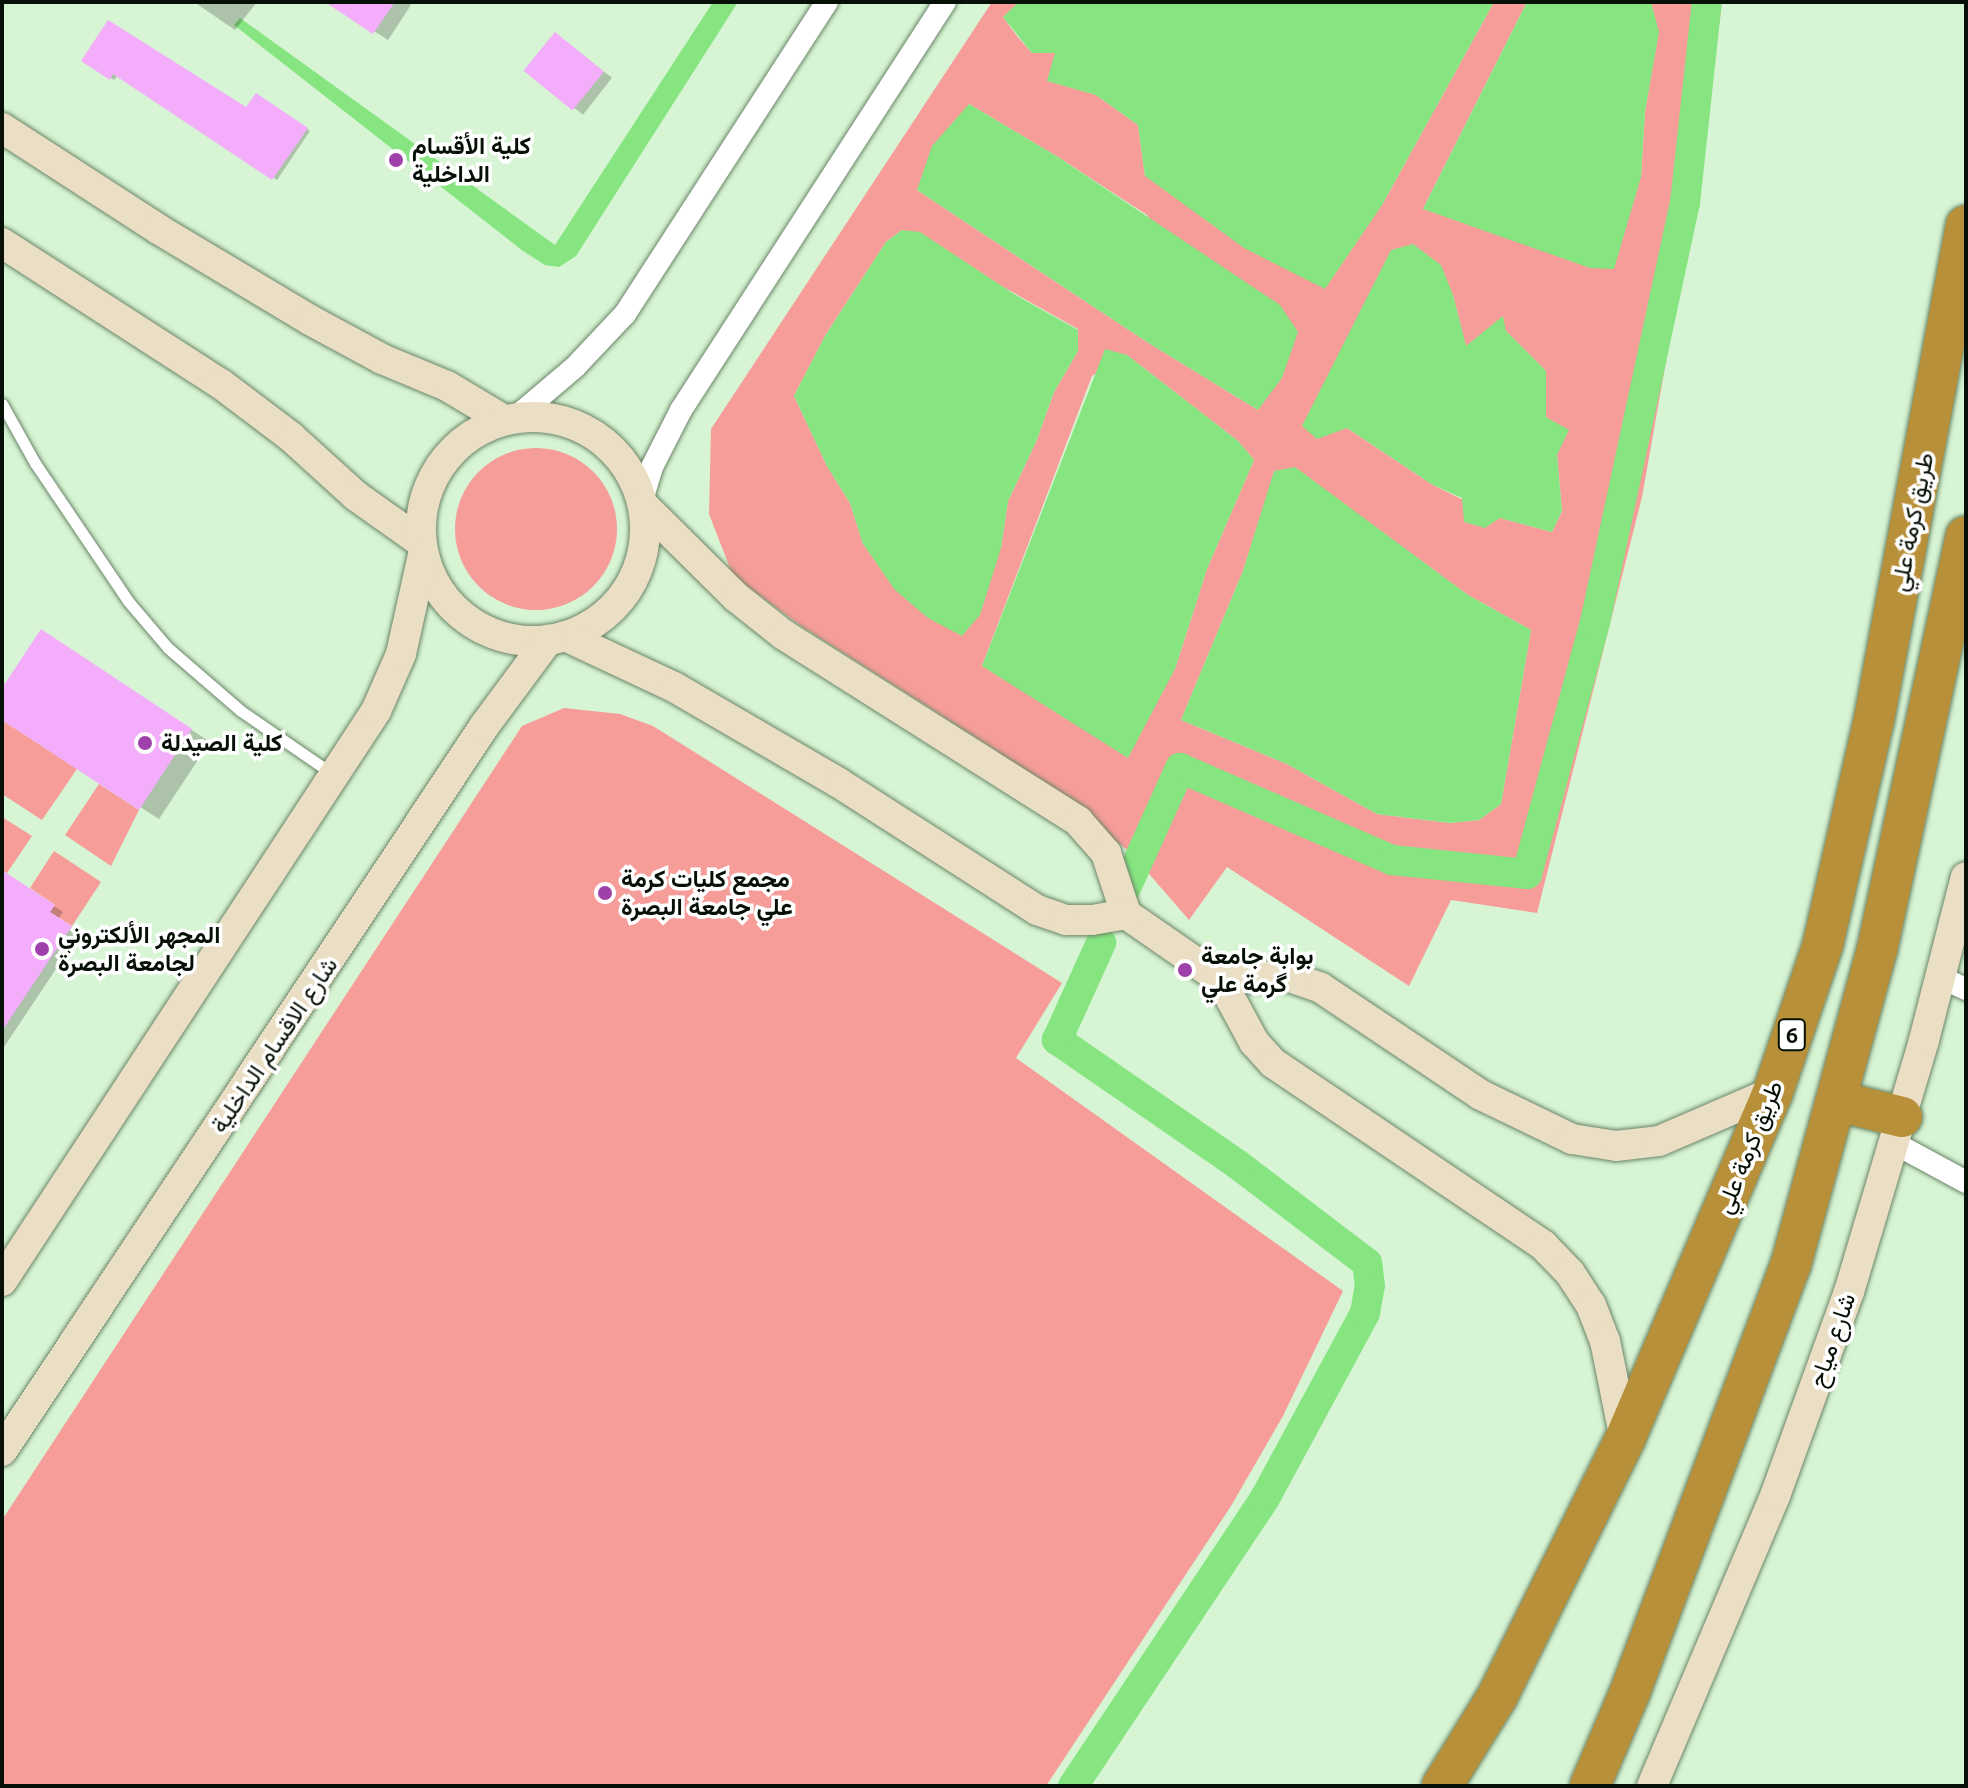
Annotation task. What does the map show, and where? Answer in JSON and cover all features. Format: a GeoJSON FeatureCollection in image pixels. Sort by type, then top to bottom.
{"type":"FeatureCollection","features":[{"type":"Feature","properties":{"kind":"highway","name":"طريق كرمة علي"},"geometry":{"type":"LineString","coordinates":[[1442,1786],[1497,1697],[1625,1439],[1773,1092],[1823,944],[1874,720],[1966,225]]}},
{"type":"Feature","properties":{"kind":"highway"},"geometry":{"type":"LineString","coordinates":[[1590,1786],[1630,1692],[1791,1264],[1877,950],[1966,536]]}},
{"type":"Feature","properties":{"kind":"highway"},"geometry":{"type":"LineString","coordinates":[[1837,1101],[1898,1130]]}},
{"type":"Feature","properties":{"kind":"street"},"geometry":{"type":"LineString","coordinates":[[2,1281],[334,775],[390,683],[401,654],[422,548],[422,510],[432,480],[449,453],[474,433],[509,419],[575,367],[625,314],[827,2]]}},
{"type":"Feature","properties":{"kind":"street"},"geometry":{"type":"LineString","coordinates":[[557,638],[595,622],[621,599],[638,571],[645,538],[642,502],[652,467],[681,410],[945,2]]}},
{"type":"Feature","properties":{"kind":"street"},"geometry":{"type":"LineString","coordinates":[[2,128],[158,229],[310,320],[382,359],[447,386],[509,419],[545,417],[575,425],[601,439],[623,461],[642,502],[736,597],[784,635],[1078,821],[1106,853],[1126,914],[1220,979],[1254,1042],[1273,1063],[1512,1222],[1543,1245],[1570,1273],[1591,1305],[1605,1341],[1625,1439]]}},
{"type":"Feature","properties":{"kind":"street"},"geometry":{"type":"LineString","coordinates":[[2,243],[221,384],[291,437],[356,496],[422,548],[436,585],[456,611],[484,629],[504,636],[557,638],[702,703],[839,783],[1037,910],[1066,920],[1092,920],[1126,914]]}},
{"type":"Feature","properties":{"kind":"street","name":"شارع الاقسام الداخلية"},"geometry":{"type":"LineString","coordinates":[[2,1451],[485,725],[557,638]]}},
{"type":"Feature","properties":{"kind":"street","name":"شارع مياح"},"geometry":{"type":"LineString","coordinates":[[1659,1784],[1792,1452],[1849,1292],[1898,1130],[1953,983],[1965,887]]}},
{"type":"Feature","properties":{"kind":"street"},"geometry":{"type":"LineString","coordinates":[[1220,979],[1287,976],[1321,988],[1481,1095],[1572,1139],[1616,1146],[1659,1141],[1773,1092]]}},
{"type":"Feature","properties":{"kind":"street"},"geometry":{"type":"LineString","coordinates":[[1898,1130],[1966,1182]]}},
{"type":"Feature","properties":{"kind":"lane"},"geometry":{"type":"LineString","coordinates":[[2,404],[35,463],[128,601],[168,648],[241,711],[334,775]]}},
{"type":"Feature","properties":{"kind":"shaded area"},"geometry":{"type":"Polygon","coordinates":[[[713,2],[738,2],[576,256],[559,267],[545,265],[523,251],[234,25],[240,18],[555,245],[713,2]]]}},
{"type":"Feature","properties":{"kind":"shaded area"},"geometry":{"type":"Polygon","coordinates":[[[992,2],[1019,2],[1003,17],[1017,36],[1032,53],[1056,52],[1048,81],[1096,95],[1138,125],[1145,176],[1382,205],[1494,2],[1527,2],[1423,209],[1641,177],[1645,112],[1658,32],[1651,2],[1722,2],[1705,141],[1642,497],[1537,913],[1451,900],[1409,986],[1227,867],[1189,920],[1130,852],[997,751],[801,626],[733,576],[709,514],[711,429],[992,2]],[[969,104],[917,190],[1147,342],[1258,410],[1147,215],[1058,157],[969,104]],[[902,230],[886,242],[825,336],[794,396],[827,466],[850,503],[863,544],[1001,548],[1008,501],[1036,442],[1054,392],[1078,351],[1078,329],[902,230]],[[1453,295],[1322,391],[1302,426],[1347,428],[1433,485],[1500,518],[1552,532],[1562,511],[1557,455],[1546,417],[1546,371],[1506,331],[1466,347],[1453,295]],[[1127,355],[1092,376],[982,666],[1175,669],[1207,569],[1254,460],[1238,441],[1127,355]],[[1275,471],[1243,571],[1181,720],[1287,764],[1377,814],[1450,823],[1479,820],[1501,804],[1531,630],[1468,595],[1393,540],[1275,471]]]}},
{"type":"Feature","properties":{"kind":"shaded area"},"geometry":{"type":"Polygon","coordinates":[[[1019,2],[1494,2],[1382,205],[1325,289],[1244,248],[1145,176],[1138,125],[1096,95],[1047,81],[1055,53],[1032,53],[1003,17],[1019,2]]]}},
{"type":"Feature","properties":{"kind":"shaded area"},"geometry":{"type":"Polygon","coordinates":[[[1527,2],[1651,2],[1659,32],[1645,112],[1641,177],[1614,269],[1590,268],[1423,209],[1527,2]]]}},
{"type":"Feature","properties":{"kind":"shaded area"},"geometry":{"type":"Polygon","coordinates":[[[969,104],[1058,157],[1280,305],[1298,332],[1282,378],[1258,410],[1147,342],[917,190],[932,146],[969,104]]]}},
{"type":"Feature","properties":{"kind":"shaded area"},"geometry":{"type":"Polygon","coordinates":[[[902,230],[920,232],[1014,294],[1078,330],[1078,351],[1054,392],[1036,442],[1008,501],[1001,548],[980,615],[962,636],[928,618],[895,590],[863,544],[850,503],[827,466],[794,396],[825,336],[886,242],[902,230]]]}},
{"type":"Feature","properties":{"kind":"shaded area"},"geometry":{"type":"Polygon","coordinates":[[[1413,244],[1441,265],[1453,295],[1466,346],[1503,316],[1506,331],[1546,371],[1546,417],[1569,430],[1557,455],[1562,511],[1552,532],[1500,518],[1485,528],[1464,522],[1462,498],[1433,485],[1347,428],[1317,439],[1302,426],[1391,250],[1413,244]]]}},
{"type":"Feature","properties":{"kind":"shaded area"},"geometry":{"type":"Polygon","coordinates":[[[1105,349],[1127,355],[1238,441],[1254,460],[1207,569],[1175,669],[1128,758],[982,666],[1105,349]]]}},
{"type":"Feature","properties":{"kind":"shaded area"},"geometry":{"type":"Polygon","coordinates":[[[536,448],[567,454],[593,472],[611,498],[617,529],[611,560],[593,586],[567,604],[536,610],[505,604],[479,586],[461,560],[455,529],[461,498],[479,472],[505,454],[536,448]]]}},
{"type":"Feature","properties":{"kind":"shaded area"},"geometry":{"type":"Polygon","coordinates":[[[1295,467],[1468,595],[1531,630],[1501,804],[1479,820],[1450,823],[1377,814],[1287,764],[1181,720],[1243,571],[1274,471],[1295,467]]]}},
{"type":"Feature","properties":{"kind":"shaded area"},"geometry":{"type":"Polygon","coordinates":[[[564,708],[620,714],[653,726],[1062,983],[1016,1058],[1343,1291],[1283,1416],[1231,1506],[1046,1786],[2,1786],[2,1520],[522,726],[564,708]]]}},
{"type":"Feature","properties":{"kind":"shaded area"},"geometry":{"type":"Polygon","coordinates":[[[2,720],[77,769],[42,820],[2,794],[2,720]]]}},
{"type":"Feature","properties":{"kind":"shaded area"},"geometry":{"type":"Polygon","coordinates":[[[99,784],[139,810],[111,866],[65,835],[99,784]]]}},
{"type":"Feature","properties":{"kind":"shaded area"},"geometry":{"type":"Polygon","coordinates":[[[2,817],[32,836],[7,873],[2,870],[2,817]]]}},
{"type":"Feature","properties":{"kind":"shaded area"},"geometry":{"type":"Polygon","coordinates":[[[54,851],[101,882],[72,926],[50,912],[55,905],[30,888],[54,851]]]}},
{"type":"Feature","properties":{"kind":"building"},"geometry":{"type":"Polygon","coordinates":[[[325,2],[395,2],[373,34],[325,2]]]}},
{"type":"Feature","properties":{"kind":"building"},"geometry":{"type":"Polygon","coordinates":[[[108,20],[246,107],[256,93],[308,128],[272,180],[113,74],[110,80],[81,61],[108,20]]]}},
{"type":"Feature","properties":{"kind":"building"},"geometry":{"type":"Polygon","coordinates":[[[555,32],[604,72],[572,111],[524,71],[555,32]]]}},
{"type":"Feature","properties":{"kind":"building"},"geometry":{"type":"Polygon","coordinates":[[[41,629],[192,729],[139,810],[2,720],[2,688],[41,629]]]}},
{"type":"Feature","properties":{"kind":"building","name":"المجهر الألكتروني لجامعة البصرة"},"geometry":{"type":"Polygon","coordinates":[[[2,870],[55,905],[50,912],[72,926],[2,1031],[2,870]]]}},
{"type":"Feature","properties":{"kind":"waterway"},"geometry":{"type":"LineString","coordinates":[[1125,890],[1180,768],[1392,860],[1527,874],[1595,622],[1685,203],[1707,2]]}},
{"type":"Feature","properties":{"kind":"waterway"},"geometry":{"type":"LineString","coordinates":[[1073,1786],[1265,1498],[1365,1313],[1370,1286],[1367,1263],[1237,1164],[1057,1040],[1101,943]]}},
{"type":"Feature","properties":{"kind":"place","name":"كلية الأقسام الداخلية"},"geometry":{"type":"Point","coordinates":[396,160]}},
{"type":"Feature","properties":{"kind":"place","name":"كلية الصيدلة"},"geometry":{"type":"Point","coordinates":[145,743]}},
{"type":"Feature","properties":{"kind":"place","name":"مجمع كليات كرمة علي جامعة البصرة"},"geometry":{"type":"Point","coordinates":[605,893]}},
{"type":"Feature","properties":{"kind":"place","name":"المجهر الألكتروني لجامعة البصرة"},"geometry":{"type":"Point","coordinates":[42,949]}},
{"type":"Feature","properties":{"kind":"place","name":"بوابة جامعة گرمة علي"},"geometry":{"type":"Point","coordinates":[1185,970]}}]}
